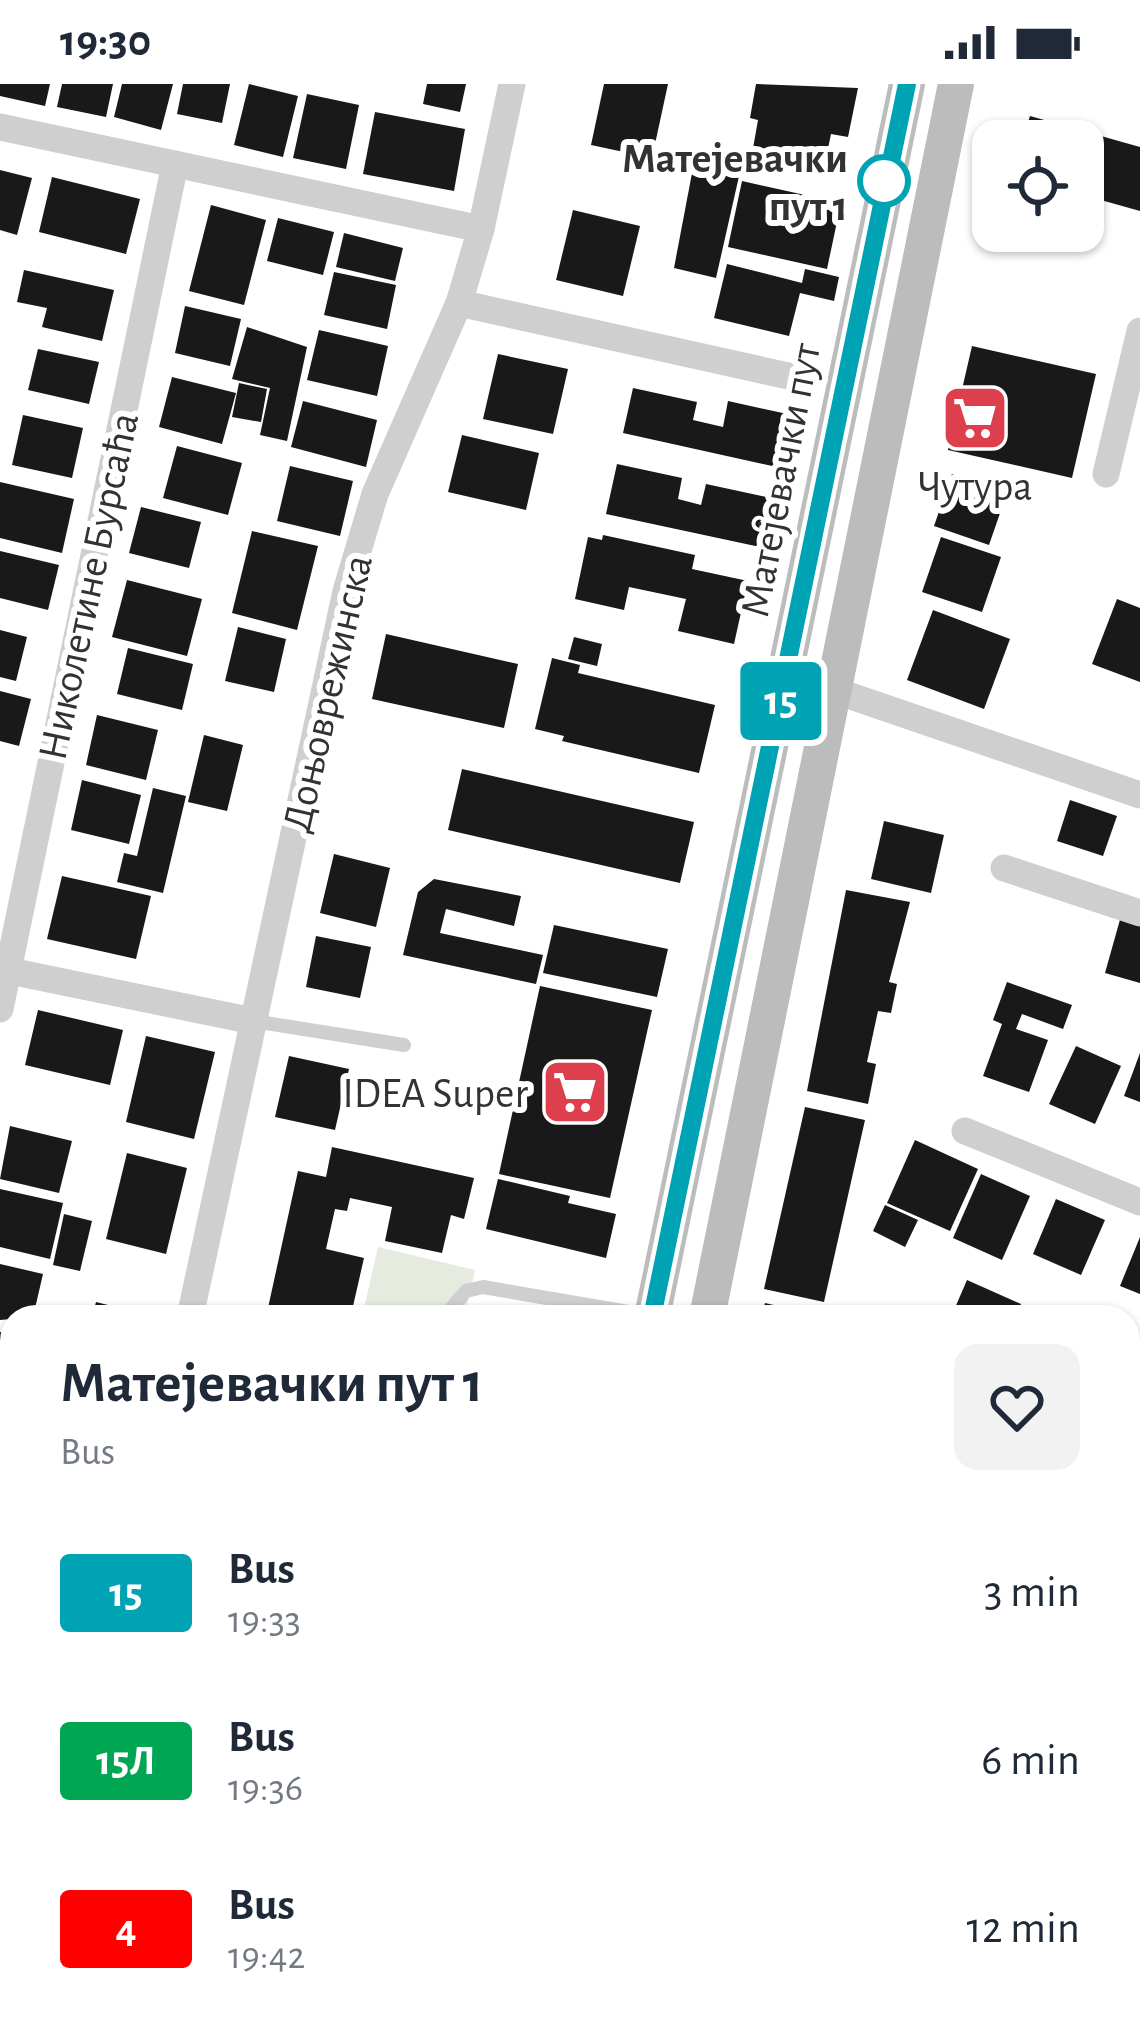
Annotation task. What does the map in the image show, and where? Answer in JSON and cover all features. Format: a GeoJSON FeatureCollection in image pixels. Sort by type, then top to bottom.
{"type":"FeatureCollection","features":[{"type":"Feature","properties":{"kind":"main road","name":"Матејевачки пут"},"geometry":{"type":"LineString","coordinates":[[654,1305],[907,84]]}},
{"type":"Feature","properties":{"kind":"main road"},"geometry":{"type":"LineString","coordinates":[[708,1305],[956,84]]}},
{"type":"Feature","properties":{"kind":"street","name":"Доњоврежинска"},"geometry":{"type":"LineString","coordinates":[[193,1305],[346,591],[375,494],[459,303],[481,229],[512,84]]}},
{"type":"Feature","properties":{"kind":"street"},"geometry":{"type":"LineString","coordinates":[[0,127],[481,229]]}},
{"type":"Feature","properties":{"kind":"street","name":"Николетине Бурсаћа"},"geometry":{"type":"LineString","coordinates":[[0,1009],[4,969],[175,164]]}},
{"type":"Feature","properties":{"kind":"street"},"geometry":{"type":"LineString","coordinates":[[459,303],[796,378]]}},
{"type":"Feature","properties":{"kind":"street"},"geometry":{"type":"LineString","coordinates":[[1106,474],[1140,331]]}},
{"type":"Feature","properties":{"kind":"street"},"geometry":{"type":"LineString","coordinates":[[836,691],[1140,795]]}},
{"type":"Feature","properties":{"kind":"street"},"geometry":{"type":"LineString","coordinates":[[1004,868],[1140,913]]}},
{"type":"Feature","properties":{"kind":"street"},"geometry":{"type":"LineString","coordinates":[[4,969],[253,1021]]}},
{"type":"Feature","properties":{"kind":"street"},"geometry":{"type":"LineString","coordinates":[[965,1131],[1140,1202]]}},
{"type":"Feature","properties":{"kind":"lane"},"geometry":{"type":"LineString","coordinates":[[253,1021],[404,1045]]}},
{"type":"Feature","properties":{"kind":"lane"},"geometry":{"type":"LineString","coordinates":[[454,1305],[466,1291],[483,1287],[588,1305]]}},
{"type":"Feature","properties":{"kind":"shaded area"},"geometry":{"type":"Polygon","coordinates":[[[378,1247],[475,1270],[467,1305],[365,1305],[378,1247]]]}},
{"type":"Feature","properties":{"kind":"building"},"geometry":{"type":"Polygon","coordinates":[[[0,84],[50,84],[45,106],[0,96],[0,84]]]}},
{"type":"Feature","properties":{"kind":"building"},"geometry":{"type":"Polygon","coordinates":[[[62,84],[113,84],[106,117],[57,107],[62,84]]]}},
{"type":"Feature","properties":{"kind":"building"},"geometry":{"type":"Polygon","coordinates":[[[122,84],[173,84],[161,130],[114,117],[122,84]]]}},
{"type":"Feature","properties":{"kind":"building"},"geometry":{"type":"Polygon","coordinates":[[[183,84],[230,84],[222,123],[177,114],[183,84]]]}},
{"type":"Feature","properties":{"kind":"building"},"geometry":{"type":"Polygon","coordinates":[[[249,84],[298,96],[283,157],[234,145],[249,84]]]}},
{"type":"Feature","properties":{"kind":"building"},"geometry":{"type":"Polygon","coordinates":[[[427,84],[466,84],[460,112],[423,104],[427,84]]]}},
{"type":"Feature","properties":{"kind":"building"},"geometry":{"type":"Polygon","coordinates":[[[604,84],[668,84],[652,158],[591,145],[604,84]]]}},
{"type":"Feature","properties":{"kind":"building"},"geometry":{"type":"Polygon","coordinates":[[[756,84],[858,88],[848,137],[831,134],[824,168],[752,154],[758,120],[750,118],[756,84]]]}},
{"type":"Feature","properties":{"kind":"building"},"geometry":{"type":"Polygon","coordinates":[[[307,94],[359,105],[346,169],[293,158],[307,94]]]}},
{"type":"Feature","properties":{"kind":"building"},"geometry":{"type":"Polygon","coordinates":[[[375,112],[465,129],[454,191],[363,174],[375,112]]]}},
{"type":"Feature","properties":{"kind":"building"},"geometry":{"type":"Polygon","coordinates":[[[1104,137],[1140,147],[1140,211],[1104,201],[1104,137]]]}},
{"type":"Feature","properties":{"kind":"building"},"geometry":{"type":"Polygon","coordinates":[[[696,152],[742,163],[716,278],[674,268],[696,152]]]}},
{"type":"Feature","properties":{"kind":"building"},"geometry":{"type":"Polygon","coordinates":[[[0,170],[32,178],[17,235],[0,230],[0,170]]]}},
{"type":"Feature","properties":{"kind":"building"},"geometry":{"type":"Polygon","coordinates":[[[52,177],[140,199],[126,254],[39,232],[52,177]]]}},
{"type":"Feature","properties":{"kind":"building"},"geometry":{"type":"Polygon","coordinates":[[[742,181],[841,203],[827,269],[728,247],[742,181]]]}},
{"type":"Feature","properties":{"kind":"building"},"geometry":{"type":"Polygon","coordinates":[[[211,205],[266,220],[244,305],[189,291],[211,205]]]}},
{"type":"Feature","properties":{"kind":"building"},"geometry":{"type":"Polygon","coordinates":[[[573,210],[640,226],[623,296],[556,280],[573,210]]]}},
{"type":"Feature","properties":{"kind":"building"},"geometry":{"type":"Polygon","coordinates":[[[278,218],[334,232],[323,275],[267,261],[278,218]]]}},
{"type":"Feature","properties":{"kind":"building"},"geometry":{"type":"Polygon","coordinates":[[[344,233],[403,248],[395,281],[336,267],[344,233]]]}},
{"type":"Feature","properties":{"kind":"building"},"geometry":{"type":"Polygon","coordinates":[[[727,264],[802,283],[805,269],[839,277],[834,301],[800,293],[789,336],[714,318],[727,264]]]}},
{"type":"Feature","properties":{"kind":"building"},"geometry":{"type":"Polygon","coordinates":[[[24,270],[114,290],[102,341],[42,327],[47,308],[17,302],[24,270]]]}},
{"type":"Feature","properties":{"kind":"building"},"geometry":{"type":"Polygon","coordinates":[[[334,272],[396,285],[387,329],[324,315],[334,272]]]}},
{"type":"Feature","properties":{"kind":"building"},"geometry":{"type":"Polygon","coordinates":[[[185,306],[241,319],[230,366],[175,353],[185,306]]]}},
{"type":"Feature","properties":{"kind":"building"},"geometry":{"type":"Polygon","coordinates":[[[247,327],[307,347],[287,441],[260,435],[270,388],[232,379],[247,327]]]}},
{"type":"Feature","properties":{"kind":"building"},"geometry":{"type":"Polygon","coordinates":[[[319,330],[388,346],[377,396],[307,380],[319,330]]]}},
{"type":"Feature","properties":{"kind":"building"},"geometry":{"type":"Polygon","coordinates":[[[972,346],[1096,374],[1072,478],[948,450],[972,346]]]}},
{"type":"Feature","properties":{"kind":"building"},"geometry":{"type":"Polygon","coordinates":[[[38,349],[99,362],[89,404],[28,390],[38,349]]]}},
{"type":"Feature","properties":{"kind":"building"},"geometry":{"type":"Polygon","coordinates":[[[498,354],[568,369],[553,434],[483,419],[498,354]]]}},
{"type":"Feature","properties":{"kind":"building"},"geometry":{"type":"Polygon","coordinates":[[[172,377],[236,393],[222,444],[159,427],[172,377]]]}},
{"type":"Feature","properties":{"kind":"building"},"geometry":{"type":"Polygon","coordinates":[[[239,383],[267,389],[261,422],[232,417],[239,383]]]}},
{"type":"Feature","properties":{"kind":"building"},"geometry":{"type":"Polygon","coordinates":[[[633,388],[697,402],[693,420],[723,427],[728,401],[792,415],[781,468],[623,433],[633,388]]]}},
{"type":"Feature","properties":{"kind":"building"},"geometry":{"type":"Polygon","coordinates":[[[303,401],[377,420],[366,467],[291,447],[303,401]]]}},
{"type":"Feature","properties":{"kind":"building"},"geometry":{"type":"Polygon","coordinates":[[[23,415],[83,428],[72,478],[12,465],[23,415]]]}},
{"type":"Feature","properties":{"kind":"building"},"geometry":{"type":"Polygon","coordinates":[[[462,435],[539,453],[526,510],[448,492],[462,435]]]}},
{"type":"Feature","properties":{"kind":"building"},"geometry":{"type":"Polygon","coordinates":[[[177,446],[242,463],[228,515],[163,498],[177,446]]]}},
{"type":"Feature","properties":{"kind":"building"},"geometry":{"type":"Polygon","coordinates":[[[617,464],[682,478],[678,499],[701,505],[706,484],[771,498],[760,547],[606,514],[617,464]]]}},
{"type":"Feature","properties":{"kind":"building"},"geometry":{"type":"Polygon","coordinates":[[[290,466],[353,481],[340,536],[277,521],[290,466]]]}},
{"type":"Feature","properties":{"kind":"building"},"geometry":{"type":"Polygon","coordinates":[[[952,474],[1007,493],[989,545],[934,526],[952,474]]]}},
{"type":"Feature","properties":{"kind":"building"},"geometry":{"type":"Polygon","coordinates":[[[0,482],[74,499],[62,553],[0,538],[0,482]]]}},
{"type":"Feature","properties":{"kind":"building"},"geometry":{"type":"Polygon","coordinates":[[[141,507],[201,522],[189,568],[129,553],[141,507]]]}},
{"type":"Feature","properties":{"kind":"building"},"geometry":{"type":"Polygon","coordinates":[[[252,531],[318,546],[297,630],[232,613],[252,531]]]}},
{"type":"Feature","properties":{"kind":"building"},"geometry":{"type":"Polygon","coordinates":[[[603,535],[695,555],[692,569],[748,581],[734,644],[678,631],[686,599],[629,587],[624,610],[575,599],[588,537],[602,540],[603,535]]]}},
{"type":"Feature","properties":{"kind":"building"},"geometry":{"type":"Polygon","coordinates":[[[941,537],[1001,557],[982,612],[922,592],[941,537]]]}},
{"type":"Feature","properties":{"kind":"building"},"geometry":{"type":"Polygon","coordinates":[[[0,551],[59,565],[48,610],[0,598],[0,551]]]}},
{"type":"Feature","properties":{"kind":"building"},"geometry":{"type":"Polygon","coordinates":[[[127,580],[202,599],[187,656],[112,637],[127,580]]]}},
{"type":"Feature","properties":{"kind":"building"},"geometry":{"type":"Polygon","coordinates":[[[1117,599],[1140,608],[1140,682],[1092,664],[1117,599]]]}},
{"type":"Feature","properties":{"kind":"building"},"geometry":{"type":"Polygon","coordinates":[[[933,610],[1010,639],[984,709],[907,680],[933,610]]]}},
{"type":"Feature","properties":{"kind":"building"},"geometry":{"type":"Polygon","coordinates":[[[238,627],[286,639],[274,692],[225,681],[238,627]]]}},
{"type":"Feature","properties":{"kind":"building"},"geometry":{"type":"Polygon","coordinates":[[[0,630],[27,637],[16,681],[0,677],[0,630]]]}},
{"type":"Feature","properties":{"kind":"building"},"geometry":{"type":"Polygon","coordinates":[[[386,634],[518,664],[504,728],[372,699],[386,634]]]}},
{"type":"Feature","properties":{"kind":"building"},"geometry":{"type":"Polygon","coordinates":[[[574,637],[602,644],[597,666],[568,659],[574,637]]]}},
{"type":"Feature","properties":{"kind":"building"},"geometry":{"type":"Polygon","coordinates":[[[128,648],[193,664],[182,710],[117,694],[128,648]]]}},
{"type":"Feature","properties":{"kind":"building"},"geometry":{"type":"Polygon","coordinates":[[[552,658],[580,665],[578,673],[715,705],[699,773],[562,741],[564,736],[535,729],[552,658]]]}},
{"type":"Feature","properties":{"kind":"building"},"geometry":{"type":"Polygon","coordinates":[[[0,691],[31,699],[19,746],[0,741],[0,691]]]}},
{"type":"Feature","properties":{"kind":"building"},"geometry":{"type":"Polygon","coordinates":[[[97,715],[158,730],[146,780],[86,765],[97,715]]]}},
{"type":"Feature","properties":{"kind":"building"},"geometry":{"type":"Polygon","coordinates":[[[204,735],[243,745],[227,811],[188,802],[204,735]]]}},
{"type":"Feature","properties":{"kind":"building"},"geometry":{"type":"Polygon","coordinates":[[[462,769],[694,822],[680,883],[448,830],[462,769]]]}},
{"type":"Feature","properties":{"kind":"building"},"geometry":{"type":"Polygon","coordinates":[[[82,780],[141,795],[129,844],[71,830],[82,780]]]}},
{"type":"Feature","properties":{"kind":"building"},"geometry":{"type":"Polygon","coordinates":[[[153,788],[186,796],[163,893],[117,882],[124,853],[137,856],[153,788]]]}},
{"type":"Feature","properties":{"kind":"building"},"geometry":{"type":"Polygon","coordinates":[[[1070,800],[1117,816],[1103,856],[1057,841],[1070,800]]]}},
{"type":"Feature","properties":{"kind":"building"},"geometry":{"type":"Polygon","coordinates":[[[884,821],[944,835],[931,893],[871,879],[884,821]]]}},
{"type":"Feature","properties":{"kind":"building"},"geometry":{"type":"Polygon","coordinates":[[[334,854],[390,868],[376,927],[320,913],[334,854]]]}},
{"type":"Feature","properties":{"kind":"building"},"geometry":{"type":"Polygon","coordinates":[[[62,876],[151,896],[136,959],[47,939],[62,876]]]}},
{"type":"Feature","properties":{"kind":"building"},"geometry":{"type":"Polygon","coordinates":[[[434,879],[521,896],[514,926],[446,909],[440,933],[543,955],[536,984],[403,955],[418,892],[434,879]]]}},
{"type":"Feature","properties":{"kind":"building"},"geometry":{"type":"Polygon","coordinates":[[[846,890],[910,902],[889,982],[897,984],[891,1013],[878,1011],[867,1062],[876,1064],[868,1104],[807,1091],[846,890]]]}},
{"type":"Feature","properties":{"kind":"building"},"geometry":{"type":"Polygon","coordinates":[[[1121,916],[1140,922],[1140,983],[1105,973],[1121,916]]]}},
{"type":"Feature","properties":{"kind":"building"},"geometry":{"type":"Polygon","coordinates":[[[554,925],[668,949],[657,997],[543,973],[554,925]]]}},
{"type":"Feature","properties":{"kind":"building"},"geometry":{"type":"Polygon","coordinates":[[[316,936],[371,947],[360,998],[306,987],[316,936]]]}},
{"type":"Feature","properties":{"kind":"building"},"geometry":{"type":"Polygon","coordinates":[[[1007,982],[1072,1005],[1063,1029],[1022,1014],[1016,1029],[1048,1040],[1029,1092],[983,1076],[1002,1024],[993,1020],[1007,982]]]}},
{"type":"Feature","properties":{"kind":"building","name":"IDEA Super"},"geometry":{"type":"Polygon","coordinates":[[[540,986],[652,1010],[610,1198],[499,1174],[540,986]]]}},
{"type":"Feature","properties":{"kind":"building"},"geometry":{"type":"Polygon","coordinates":[[[38,1010],[123,1030],[110,1085],[25,1065],[38,1010]]]}},
{"type":"Feature","properties":{"kind":"building"},"geometry":{"type":"Polygon","coordinates":[[[146,1036],[215,1052],[194,1139],[126,1122],[146,1036]]]}},
{"type":"Feature","properties":{"kind":"building"},"geometry":{"type":"Polygon","coordinates":[[[1076,1046],[1121,1066],[1095,1124],[1049,1104],[1076,1046]]]}},
{"type":"Feature","properties":{"kind":"building"},"geometry":{"type":"Polygon","coordinates":[[[1140,1053],[1140,1102],[1124,1096],[1140,1053]]]}},
{"type":"Feature","properties":{"kind":"building"},"geometry":{"type":"Polygon","coordinates":[[[289,1056],[349,1069],[335,1130],[275,1117],[289,1056]]]}},
{"type":"Feature","properties":{"kind":"building"},"geometry":{"type":"Polygon","coordinates":[[[805,1107],[865,1120],[824,1302],[764,1289],[805,1107]]]}},
{"type":"Feature","properties":{"kind":"building"},"geometry":{"type":"Polygon","coordinates":[[[10,1126],[72,1141],[59,1193],[0,1179],[10,1126]]]}},
{"type":"Feature","properties":{"kind":"building"},"geometry":{"type":"Polygon","coordinates":[[[915,1140],[978,1169],[950,1231],[887,1203],[915,1140]]]}},
{"type":"Feature","properties":{"kind":"building"},"geometry":{"type":"Polygon","coordinates":[[[332,1147],[474,1178],[464,1219],[451,1215],[442,1253],[385,1241],[392,1207],[350,1198],[347,1211],[335,1209],[326,1249],[364,1258],[353,1305],[269,1305],[298,1171],[326,1177],[332,1147]]]}},
{"type":"Feature","properties":{"kind":"building"},"geometry":{"type":"Polygon","coordinates":[[[127,1153],[187,1168],[166,1254],[106,1239],[127,1153]]]}},
{"type":"Feature","properties":{"kind":"building"},"geometry":{"type":"Polygon","coordinates":[[[981,1174],[1030,1196],[1002,1260],[953,1238],[981,1174]]]}},
{"type":"Feature","properties":{"kind":"building"},"geometry":{"type":"Polygon","coordinates":[[[498,1179],[570,1196],[568,1203],[616,1214],[606,1258],[486,1229],[498,1179]]]}},
{"type":"Feature","properties":{"kind":"building"},"geometry":{"type":"Polygon","coordinates":[[[0,1189],[63,1203],[50,1259],[0,1247],[0,1189]]]}},
{"type":"Feature","properties":{"kind":"building"},"geometry":{"type":"Polygon","coordinates":[[[1056,1199],[1105,1220],[1081,1275],[1033,1254],[1056,1199]]]}},
{"type":"Feature","properties":{"kind":"building"},"geometry":{"type":"Polygon","coordinates":[[[885,1205],[918,1220],[905,1247],[873,1231],[885,1205]]]}},
{"type":"Feature","properties":{"kind":"building"},"geometry":{"type":"Polygon","coordinates":[[[64,1214],[92,1221],[80,1271],[53,1265],[64,1214]]]}},
{"type":"Feature","properties":{"kind":"building"},"geometry":{"type":"Polygon","coordinates":[[[1140,1237],[1140,1294],[1120,1286],[1140,1237]]]}},
{"type":"Feature","properties":{"kind":"building"},"geometry":{"type":"Polygon","coordinates":[[[0,1264],[43,1274],[36,1305],[0,1305],[0,1264]]]}},
{"type":"Feature","properties":{"kind":"building"},"geometry":{"type":"Polygon","coordinates":[[[967,1280],[1021,1304],[1021,1305],[956,1305],[967,1280]]]}},
{"type":"Feature","properties":{"kind":"bus line","name":"15"},"geometry":{"type":"LineString","coordinates":[[655,1305],[907,84]]}},
{"type":"Feature","properties":{"kind":"place","name":"Матејевачки пут 1"},"geometry":{"type":"Point","coordinates":[884,181]}},
{"type":"Feature","properties":{"kind":"place","name":"Чутура"},"geometry":{"type":"Point","coordinates":[975,418]}},
{"type":"Feature","properties":{"kind":"place","name":"IDEA Super"},"geometry":{"type":"Point","coordinates":[575,1092]}}]}
